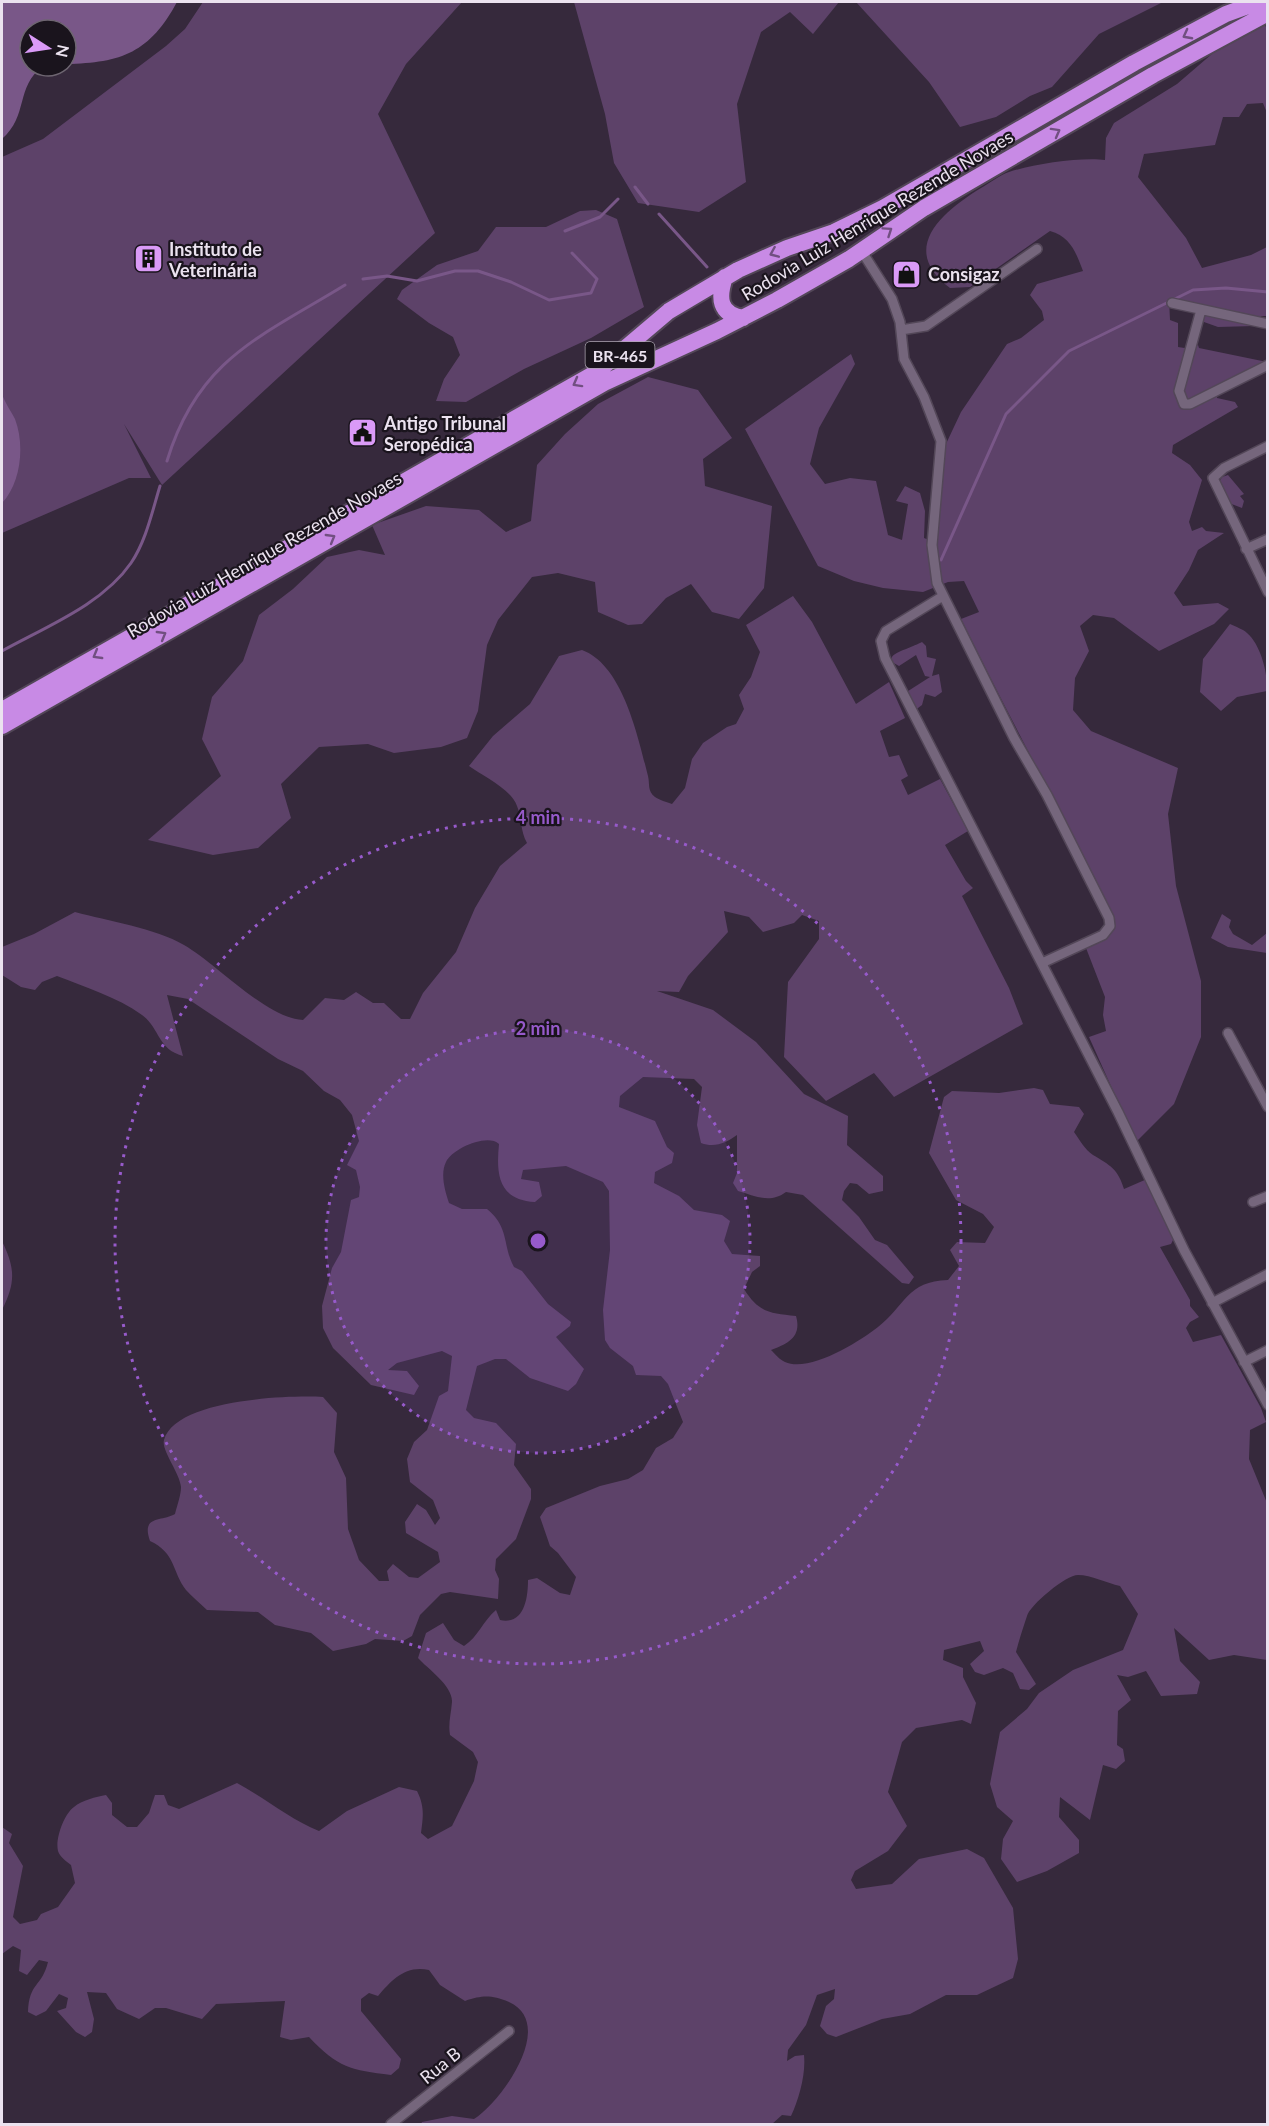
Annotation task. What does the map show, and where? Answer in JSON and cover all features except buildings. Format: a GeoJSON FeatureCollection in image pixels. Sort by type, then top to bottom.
{"type":"FeatureCollection","features":[{"type":"Feature","properties":{"kind":"highway","name":"Rodovia Luiz Henrique Rezende Novaes"},"geometry":{"type":"LineString","coordinates":[[2,710],[597,372],[669,311],[725,277],[771,254],[834,232],[883,208],[1142,59],[1226,14],[1259,2]]}},
{"type":"Feature","properties":{"kind":"highway","name":"Rodovia Luiz Henrique Rezende Novaes"},"geometry":{"type":"LineString","coordinates":[[2,726],[575,399],[629,370],[744,318],[861,250],[931,204],[1153,75],[1268,13]]}},
{"type":"Feature","properties":{"kind":"highway"},"geometry":{"type":"LineString","coordinates":[[725,277],[721,292],[722,305],[729,314],[744,318]]}},
{"type":"Feature","properties":{"kind":"street"},"geometry":{"type":"LineString","coordinates":[[901,330],[926,326],[1037,249]]}},
{"type":"Feature","properties":{"kind":"street"},"geometry":{"type":"LineString","coordinates":[[861,250],[892,299],[901,330],[904,359],[932,414],[941,441],[932,563],[943,596],[1014,738],[1047,795],[1109,918],[1110,926],[1103,935],[1042,963]]}},
{"type":"Feature","properties":{"kind":"street"},"geometry":{"type":"LineString","coordinates":[[1172,303],[1268,324]]}},
{"type":"Feature","properties":{"kind":"street"},"geometry":{"type":"LineString","coordinates":[[1201,310],[1179,391],[1184,404],[1190,404],[1268,365]]}},
{"type":"Feature","properties":{"kind":"street"},"geometry":{"type":"LineString","coordinates":[[1268,446],[1218,472],[1213,478],[1268,592]]}},
{"type":"Feature","properties":{"kind":"street"},"geometry":{"type":"LineString","coordinates":[[1246,549],[1268,538]]}},
{"type":"Feature","properties":{"kind":"street"},"geometry":{"type":"LineString","coordinates":[[943,596],[886,631],[882,635],[881,647],[1212,1303],[1268,1406]]}},
{"type":"Feature","properties":{"kind":"street"},"geometry":{"type":"LineString","coordinates":[[1228,1033],[1268,1107]]}},
{"type":"Feature","properties":{"kind":"street"},"geometry":{"type":"LineString","coordinates":[[1252,1202],[1268,1196]]}},
{"type":"Feature","properties":{"kind":"street"},"geometry":{"type":"LineString","coordinates":[[1212,1303],[1268,1274]]}},
{"type":"Feature","properties":{"kind":"street"},"geometry":{"type":"LineString","coordinates":[[1244,1362],[1268,1350]]}},
{"type":"Feature","properties":{"kind":"street","name":"Rua B"},"geometry":{"type":"LineString","coordinates":[[391,2124],[508,2031]]}},
{"type":"Feature","properties":{"kind":"shaded area"},"geometry":{"type":"Polygon","coordinates":[[[2,2],[177,2],[167,19],[145,43],[119,57],[86,63],[78,63],[78,18],[18,18],[18,78],[32,78],[16,120],[2,139],[2,2]]]}},
{"type":"Feature","properties":{"kind":"shaded area"},"geometry":{"type":"Polygon","coordinates":[[[203,2],[462,2],[406,64],[378,114],[435,233],[162,485],[124,424],[151,478],[129,478],[2,533],[2,157],[43,139],[166,46],[185,29],[203,2]]]}},
{"type":"Feature","properties":{"kind":"shaded area"},"geometry":{"type":"Polygon","coordinates":[[[574,2],[839,2],[813,34],[790,12],[761,32],[737,104],[746,182],[699,212],[638,203],[614,163],[605,114],[574,2]]]}},
{"type":"Feature","properties":{"kind":"shaded area"},"geometry":{"type":"Polygon","coordinates":[[[856,2],[1163,2],[1099,34],[1052,87],[1030,96],[996,117],[960,127],[929,82],[856,2]]]}},
{"type":"Feature","properties":{"kind":"shaded area"},"geometry":{"type":"Polygon","coordinates":[[[1263,25],[1267,27],[1267,113],[1263,103],[1247,104],[1239,117],[1223,117],[1215,145],[1144,154],[1138,177],[1186,238],[1202,268],[1251,255],[1267,247],[1267,316],[1261,316],[1254,326],[1218,327],[1204,322],[1197,304],[1169,299],[1170,320],[1178,323],[1178,347],[1191,349],[1198,345],[1199,348],[1267,362],[1267,371],[1217,392],[1217,398],[1235,402],[1238,407],[1173,445],[1172,453],[1190,465],[1202,480],[1189,522],[1192,531],[1202,527],[1206,531],[1224,533],[1198,550],[1189,570],[1174,593],[1183,606],[1218,603],[1229,609],[1214,624],[1159,651],[1114,618],[1093,615],[1080,626],[1089,651],[1075,678],[1073,710],[1091,731],[1178,768],[1168,814],[1176,886],[1201,981],[1201,1037],[1174,1104],[1136,1142],[1089,1037],[1106,1031],[1103,1015],[1105,997],[1086,948],[1115,924],[961,619],[979,612],[964,581],[948,582],[923,592],[883,588],[854,581],[818,566],[745,429],[851,354],[855,364],[819,428],[810,464],[825,484],[850,478],[876,481],[888,535],[902,540],[908,504],[896,501],[905,486],[920,493],[925,511],[924,538],[934,542],[945,446],[961,412],[1007,344],[1021,338],[1044,320],[1042,311],[1030,295],[1037,284],[1083,271],[1068,242],[1050,231],[970,287],[950,288],[935,273],[927,259],[927,246],[931,232],[952,208],[1006,173],[1057,162],[1083,159],[1105,160],[1106,138],[1114,123],[1177,84],[1227,41],[1263,25]]]}},
{"type":"Feature","properties":{"kind":"shaded area"},"geometry":{"type":"Polygon","coordinates":[[[596,210],[617,219],[644,307],[591,338],[524,369],[466,402],[436,401],[444,379],[460,355],[453,337],[429,323],[397,299],[402,290],[437,265],[478,251],[496,227],[546,227],[580,211],[596,210]]]}},
{"type":"Feature","properties":{"kind":"shaded area"},"geometry":{"type":"Polygon","coordinates":[[[648,377],[698,390],[732,438],[703,459],[705,486],[772,506],[764,588],[739,619],[712,612],[691,584],[666,598],[642,624],[628,625],[598,612],[595,582],[558,573],[532,577],[498,620],[487,645],[478,711],[467,738],[441,747],[394,753],[368,744],[319,747],[281,784],[291,818],[258,848],[213,855],[148,840],[221,776],[202,739],[212,697],[243,661],[259,615],[293,589],[327,557],[359,550],[385,555],[372,525],[426,506],[479,510],[506,532],[531,521],[537,465],[565,434],[598,404],[648,377]]]}},
{"type":"Feature","properties":{"kind":"shaded area"},"geometry":{"type":"Polygon","coordinates":[[[2,394],[15,419],[20,452],[17,474],[2,503],[2,394]]]}},
{"type":"Feature","properties":{"kind":"shaded area"},"geometry":{"type":"Polygon","coordinates":[[[1228,475],[1244,494],[1240,496],[1244,501],[1242,508],[1229,503],[1218,484],[1222,477],[1228,475]]]}},
{"type":"Feature","properties":{"kind":"shaded area"},"geometry":{"type":"Polygon","coordinates":[[[793,596],[812,622],[856,704],[889,682],[905,718],[880,731],[889,757],[899,755],[908,776],[901,780],[908,795],[940,779],[968,831],[945,845],[966,881],[973,888],[962,896],[1009,988],[1023,1024],[894,1097],[874,1073],[826,1101],[784,1057],[788,982],[819,939],[819,921],[802,915],[794,923],[763,932],[749,917],[724,911],[728,932],[688,976],[679,992],[657,991],[713,1010],[756,1042],[804,1094],[848,1116],[847,1145],[883,1176],[883,1191],[869,1194],[857,1184],[850,1183],[844,1191],[842,1200],[859,1217],[875,1240],[887,1245],[914,1277],[909,1284],[902,1283],[803,1195],[786,1192],[774,1198],[768,1198],[738,1191],[733,1183],[737,1173],[737,1135],[720,1144],[701,1143],[697,1125],[702,1087],[694,1079],[643,1077],[620,1096],[619,1107],[655,1121],[667,1147],[674,1153],[672,1163],[655,1172],[654,1183],[679,1196],[694,1210],[722,1215],[730,1221],[724,1241],[732,1254],[760,1256],[760,1266],[752,1272],[744,1289],[760,1307],[779,1314],[796,1316],[797,1329],[792,1339],[771,1350],[783,1361],[795,1364],[820,1360],[847,1348],[878,1327],[915,1290],[934,1281],[948,1280],[959,1266],[950,1250],[957,1242],[985,1243],[994,1227],[983,1214],[956,1200],[929,1153],[944,1097],[952,1091],[999,1093],[1034,1088],[1043,1090],[1050,1104],[1079,1107],[1084,1114],[1074,1132],[1087,1150],[1113,1168],[1124,1189],[1147,1179],[1174,1238],[1171,1244],[1160,1247],[1190,1300],[1190,1306],[1199,1317],[1190,1322],[1186,1328],[1193,1342],[1221,1335],[1261,1408],[1266,1422],[1250,1430],[1249,1459],[1267,1503],[1267,1660],[1234,1655],[1209,1660],[1174,1628],[1180,1661],[1200,1682],[1197,1694],[1161,1696],[1146,1671],[1128,1677],[1117,1675],[1131,1700],[1118,1711],[1117,1745],[1123,1749],[1125,1761],[1116,1769],[1103,1765],[1090,1820],[1060,1797],[1059,1817],[1079,1840],[1079,1853],[1047,1871],[1017,1882],[1001,1859],[1003,1839],[1013,1821],[997,1807],[990,1784],[1000,1732],[1027,1709],[1039,1693],[1073,1670],[1123,1650],[1138,1614],[1120,1586],[1083,1575],[1072,1576],[1057,1585],[1030,1611],[1017,1648],[1016,1652],[1036,1684],[1029,1690],[1020,1689],[1013,1673],[1003,1668],[984,1675],[975,1672],[970,1664],[984,1651],[980,1641],[944,1650],[943,1660],[963,1668],[963,1677],[976,1703],[971,1724],[962,1720],[916,1728],[902,1742],[888,1792],[907,1826],[888,1851],[855,1871],[851,1880],[856,1889],[892,1884],[919,1859],[967,1849],[984,1858],[1013,1908],[1018,1959],[1013,1978],[977,1995],[946,1995],[910,2014],[882,2019],[836,2037],[827,2034],[820,2026],[826,2006],[834,1999],[835,1989],[817,1995],[806,2025],[788,2050],[787,2061],[795,2056],[804,2055],[803,2078],[797,2102],[791,2116],[782,2115],[772,2124],[421,2124],[452,2116],[474,2119],[486,2110],[510,2080],[520,2062],[526,2044],[528,2027],[522,2013],[509,2002],[487,1997],[465,2001],[440,1985],[429,1970],[406,1972],[394,1979],[378,1996],[369,1993],[361,1999],[361,2011],[401,2059],[399,2068],[391,2075],[346,2066],[328,2055],[309,2037],[291,2040],[280,2037],[285,2001],[216,2004],[202,2019],[166,2008],[155,2008],[139,2019],[117,2009],[106,1993],[87,1992],[94,2019],[92,2032],[85,2037],[76,2032],[57,2011],[66,2008],[68,1998],[59,1994],[46,2011],[36,2016],[28,2012],[33,1990],[48,1962],[39,1960],[27,1975],[19,1971],[21,1950],[13,1946],[2,1954],[2,1827],[12,1834],[9,1843],[23,1866],[13,1917],[20,1924],[37,1920],[41,1914],[58,1907],[75,1883],[71,1865],[58,1851],[59,1834],[70,1810],[81,1802],[106,1795],[112,1803],[112,1815],[127,1827],[137,1827],[149,1813],[155,1795],[164,1795],[168,1805],[179,1809],[237,1783],[298,1821],[319,1831],[347,1811],[399,1787],[417,1791],[423,1817],[421,1833],[428,1839],[452,1826],[474,1781],[478,1762],[473,1752],[450,1735],[452,1702],[449,1690],[418,1658],[426,1633],[443,1623],[454,1640],[464,1646],[496,1610],[500,1620],[514,1619],[519,1615],[527,1595],[528,1580],[537,1578],[560,1593],[570,1595],[576,1577],[550,1546],[540,1517],[546,1508],[600,1486],[628,1479],[643,1470],[656,1448],[673,1438],[683,1422],[668,1384],[661,1376],[636,1375],[633,1366],[610,1348],[605,1340],[603,1310],[610,1250],[609,1191],[603,1182],[566,1166],[523,1170],[521,1179],[539,1182],[542,1196],[535,1202],[523,1200],[513,1196],[502,1184],[498,1165],[499,1144],[486,1140],[470,1144],[455,1152],[444,1167],[444,1182],[449,1203],[462,1209],[487,1209],[494,1216],[502,1230],[514,1267],[522,1271],[548,1304],[571,1322],[570,1326],[556,1337],[584,1369],[576,1384],[568,1391],[530,1378],[506,1359],[495,1359],[477,1366],[466,1410],[474,1418],[496,1423],[516,1444],[514,1465],[531,1489],[531,1499],[516,1539],[496,1559],[495,1570],[499,1579],[498,1599],[450,1592],[441,1594],[420,1615],[412,1636],[403,1641],[375,1639],[366,1644],[333,1651],[311,1633],[275,1625],[258,1612],[207,1610],[186,1590],[165,1551],[150,1541],[148,1533],[150,1523],[175,1514],[180,1497],[180,1481],[164,1444],[173,1426],[189,1416],[235,1402],[285,1397],[323,1397],[337,1413],[334,1452],[346,1478],[348,1529],[359,1560],[379,1581],[389,1581],[387,1571],[393,1564],[409,1577],[418,1578],[440,1562],[438,1552],[406,1533],[405,1522],[417,1504],[426,1510],[435,1525],[440,1518],[433,1500],[410,1482],[407,1459],[414,1442],[427,1430],[439,1396],[448,1391],[452,1356],[442,1351],[397,1363],[388,1370],[407,1371],[419,1386],[414,1395],[371,1385],[333,1348],[323,1328],[322,1306],[332,1268],[341,1252],[351,1200],[359,1197],[360,1187],[356,1170],[347,1165],[359,1141],[352,1115],[340,1100],[324,1091],[303,1071],[278,1059],[188,999],[167,995],[183,1056],[175,1053],[163,1043],[148,1020],[142,1015],[101,993],[57,976],[42,982],[35,990],[21,987],[2,975],[2,947],[34,934],[75,912],[145,929],[172,939],[197,954],[273,1010],[289,1017],[303,1020],[325,998],[344,1000],[356,992],[373,1003],[384,1003],[401,1019],[410,1019],[423,993],[456,952],[475,908],[500,866],[527,843],[514,800],[496,783],[469,766],[493,736],[530,704],[559,656],[582,650],[596,658],[608,671],[627,704],[634,723],[652,795],[672,804],[685,788],[692,759],[703,743],[727,727],[736,724],[744,709],[739,695],[751,677],[760,652],[746,625],[793,596]]]}},
{"type":"Feature","properties":{"kind":"shaded area"},"geometry":{"type":"Polygon","coordinates":[[[1230,624],[1252,638],[1260,652],[1265,668],[1267,691],[1237,697],[1221,711],[1200,692],[1203,659],[1230,624]]]}},
{"type":"Feature","properties":{"kind":"shaded area"},"geometry":{"type":"Polygon","coordinates":[[[922,642],[926,646],[927,657],[936,659],[932,676],[939,674],[942,692],[935,697],[925,694],[922,705],[914,711],[905,693],[930,677],[925,676],[916,655],[899,666],[892,662],[892,657],[922,642]]]}},
{"type":"Feature","properties":{"kind":"shaded area"},"geometry":{"type":"Polygon","coordinates":[[[1222,914],[1231,920],[1229,927],[1233,934],[1252,945],[1267,933],[1267,953],[1228,947],[1211,938],[1222,914]]]}},
{"type":"Feature","properties":{"kind":"shaded area"},"geometry":{"type":"Polygon","coordinates":[[[2,1241],[11,1267],[12,1283],[2,1310],[2,1241]]]}},
{"type":"Feature","properties":{"kind":"waterway"},"geometry":{"type":"LineString","coordinates":[[635,187],[648,204]]}},
{"type":"Feature","properties":{"kind":"waterway"},"geometry":{"type":"LineString","coordinates":[[565,231],[600,217],[618,199]]}},
{"type":"Feature","properties":{"kind":"waterway"},"geometry":{"type":"LineString","coordinates":[[659,214],[707,267]]}},
{"type":"Feature","properties":{"kind":"waterway"},"geometry":{"type":"LineString","coordinates":[[363,279],[387,276],[417,281],[455,271],[478,271],[511,282],[549,300],[591,293],[597,279],[572,253]]}},
{"type":"Feature","properties":{"kind":"waterway"},"geometry":{"type":"LineString","coordinates":[[167,461],[180,426],[196,398],[215,374],[236,354],[260,337],[345,285]]}},
{"type":"Feature","properties":{"kind":"waterway"},"geometry":{"type":"LineString","coordinates":[[941,560],[1006,414],[1069,351],[1193,290],[1226,288],[1268,292]]}},
{"type":"Feature","properties":{"kind":"waterway"},"geometry":{"type":"LineString","coordinates":[[2,651],[72,614],[105,591],[119,578],[141,545],[160,486]]}},
{"type":"Feature","properties":{"kind":"place","name":"Instituto de Veterinária"},"geometry":{"type":"Point","coordinates":[148,259]}},
{"type":"Feature","properties":{"kind":"place","name":"Consigaz"},"geometry":{"type":"Point","coordinates":[907,274]}},
{"type":"Feature","properties":{"kind":"place","name":"Antigo Tribunal Seropédica"},"geometry":{"type":"Point","coordinates":[363,433]}}]}
